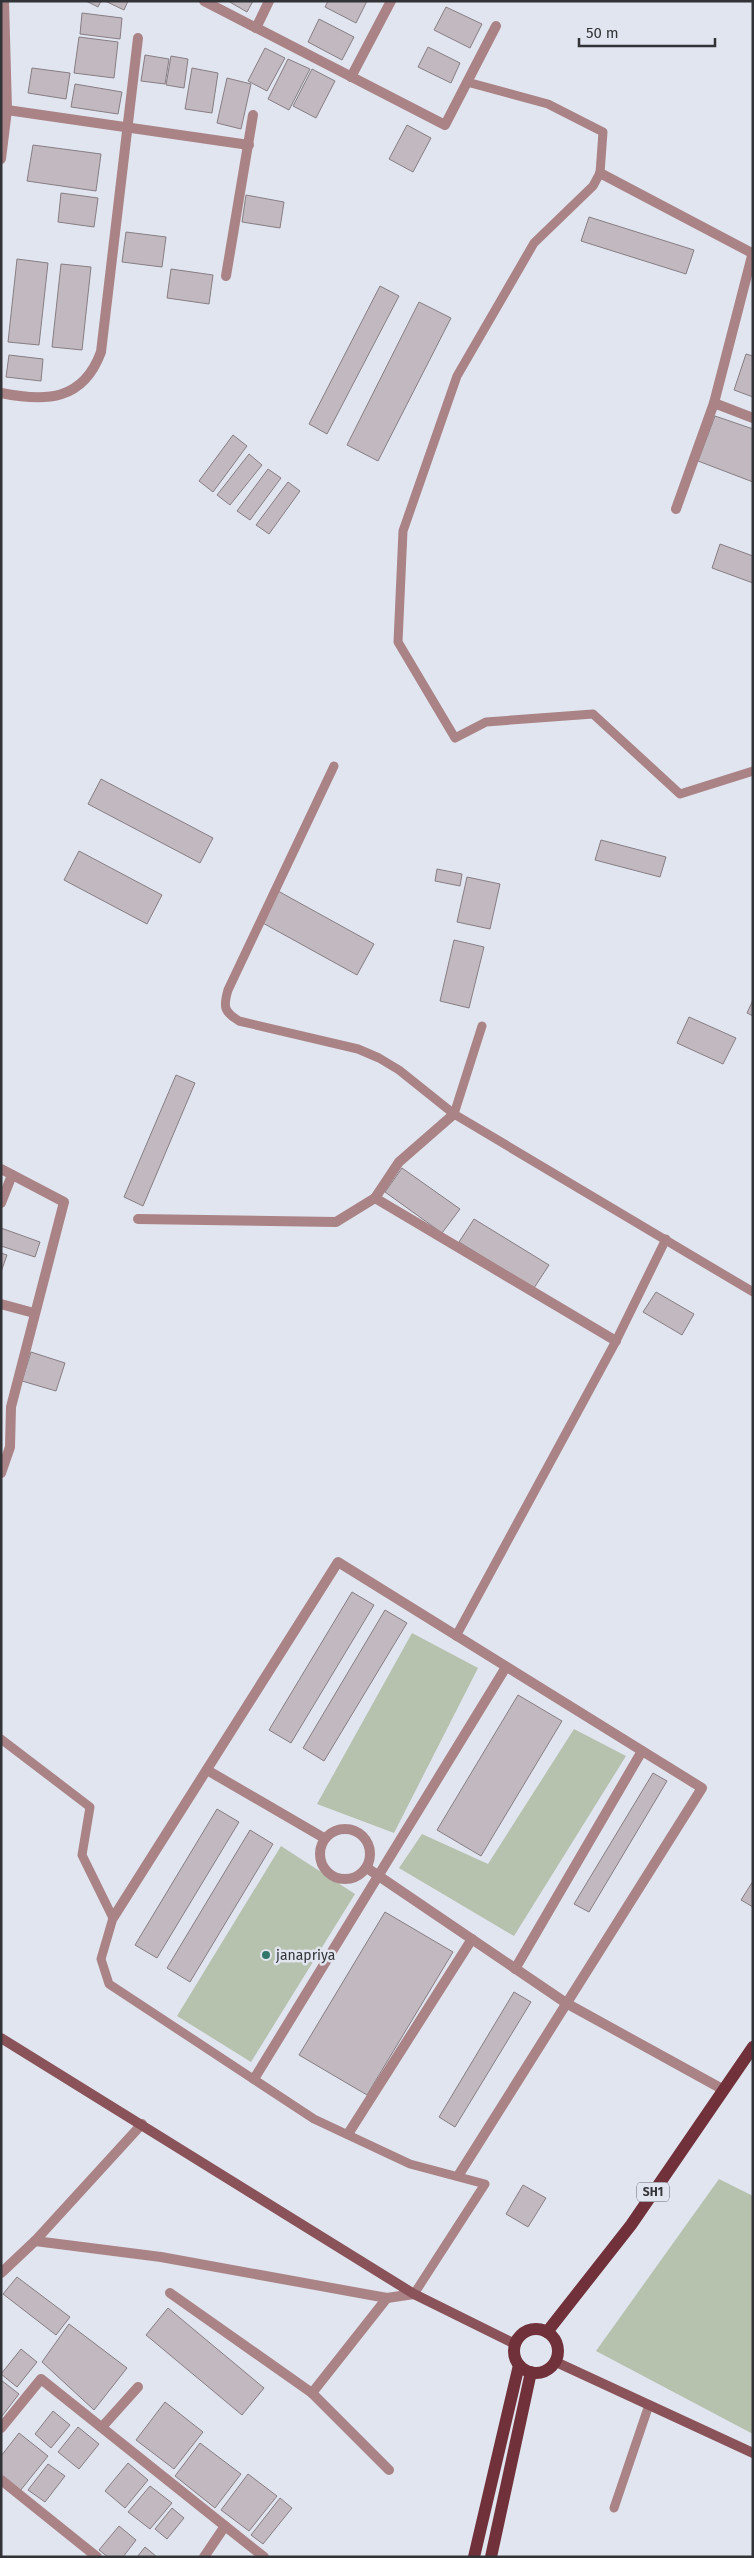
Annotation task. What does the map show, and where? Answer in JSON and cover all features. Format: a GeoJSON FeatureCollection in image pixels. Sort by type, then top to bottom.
{"type":"FeatureCollection","features":[{"type":"Feature","properties":{"kind":"main road"},"geometry":{"type":"LineString","coordinates":[[1,2038],[414,2294],[515,2344]]}},
{"type":"Feature","properties":{"kind":"main road","name":"SH1"},"geometry":{"type":"LineString","coordinates":[[547,2332],[631,2224],[753,2047]]}},
{"type":"Feature","properties":{"kind":"main road"},"geometry":{"type":"LineString","coordinates":[[474,2557],[519,2365],[514,2351],[515,2344],[519,2337],[532,2329],[547,2332],[557,2343],[556,2362],[547,2370],[531,2372],[519,2365]]}},
{"type":"Feature","properties":{"kind":"main road"},"geometry":{"type":"LineString","coordinates":[[556,2362],[753,2453]]}},
{"type":"Feature","properties":{"kind":"main road"},"geometry":{"type":"LineString","coordinates":[[491,2557],[531,2372]]}},
{"type":"Feature","properties":{"kind":"street"},"geometry":{"type":"LineString","coordinates":[[1,159],[7,110],[3,26],[4,1]]}},
{"type":"Feature","properties":{"kind":"street"},"geometry":{"type":"LineString","coordinates":[[204,1],[445,125],[496,26]]}},
{"type":"Feature","properties":{"kind":"street"},"geometry":{"type":"LineString","coordinates":[[256,28],[269,1]]}},
{"type":"Feature","properties":{"kind":"street"},"geometry":{"type":"LineString","coordinates":[[351,77],[391,1]]}},
{"type":"Feature","properties":{"kind":"street"},"geometry":{"type":"LineString","coordinates":[[1,393],[22,397],[51,398],[69,392],[83,382],[95,368],[101,352],[126,127],[138,38]]}},
{"type":"Feature","properties":{"kind":"street"},"geometry":{"type":"LineString","coordinates":[[7,110],[249,145]]}},
{"type":"Feature","properties":{"kind":"street"},"geometry":{"type":"LineString","coordinates":[[226,276],[253,115]]}},
{"type":"Feature","properties":{"kind":"street"},"geometry":{"type":"LineString","coordinates":[[600,174],[753,253],[714,403],[676,509]]}},
{"type":"Feature","properties":{"kind":"street"},"geometry":{"type":"LineString","coordinates":[[714,403],[753,418]]}},
{"type":"Feature","properties":{"kind":"street"},"geometry":{"type":"LineString","coordinates":[[138,1219],[336,1222],[375,1198],[399,1162],[454,1114]]}},
{"type":"Feature","properties":{"kind":"street"},"geometry":{"type":"LineString","coordinates":[[1,1169],[64,1202],[10,1407],[10,1447],[1,1473]]}},
{"type":"Feature","properties":{"kind":"street"},"geometry":{"type":"LineString","coordinates":[[1,1203],[12,1175]]}},
{"type":"Feature","properties":{"kind":"street"},"geometry":{"type":"LineString","coordinates":[[375,1198],[616,1342]]}},
{"type":"Feature","properties":{"kind":"street"},"geometry":{"type":"LineString","coordinates":[[1,1304],[34,1312]]}},
{"type":"Feature","properties":{"kind":"street"},"geometry":{"type":"LineString","coordinates":[[114,1918],[338,1562],[702,1788],[458,2176]]}},
{"type":"Feature","properties":{"kind":"street"},"geometry":{"type":"LineString","coordinates":[[254,2079],[506,1667]]}},
{"type":"Feature","properties":{"kind":"street"},"geometry":{"type":"LineString","coordinates":[[515,1969],[642,1751]]}},
{"type":"Feature","properties":{"kind":"street"},"geometry":{"type":"LineString","coordinates":[[206,1770],[324,1838]]}},
{"type":"Feature","properties":{"kind":"street"},"geometry":{"type":"LineString","coordinates":[[340,1828],[360,1833],[370,1849],[367,1868],[350,1880],[330,1876],[319,1858],[324,1838],[340,1828]]}},
{"type":"Feature","properties":{"kind":"street"},"geometry":{"type":"LineString","coordinates":[[367,1868],[566,2003],[724,2090]]}},
{"type":"Feature","properties":{"kind":"street"},"geometry":{"type":"LineString","coordinates":[[348,2134],[472,1939]]}},
{"type":"Feature","properties":{"kind":"street"},"geometry":{"type":"LineString","coordinates":[[1,2273],[35,2241],[142,2124]]}},
{"type":"Feature","properties":{"kind":"street"},"geometry":{"type":"LineString","coordinates":[[35,2241],[161,2257],[387,2298],[414,2294]]}},
{"type":"Feature","properties":{"kind":"street"},"geometry":{"type":"LineString","coordinates":[[170,2293],[312,2393],[389,2470]]}},
{"type":"Feature","properties":{"kind":"street"},"geometry":{"type":"LineString","coordinates":[[312,2393],[387,2298]]}},
{"type":"Feature","properties":{"kind":"street"},"geometry":{"type":"LineString","coordinates":[[1,2428],[41,2379],[264,2557]]}},
{"type":"Feature","properties":{"kind":"street"},"geometry":{"type":"LineString","coordinates":[[102,2427],[138,2387]]}},
{"type":"Feature","properties":{"kind":"street"},"geometry":{"type":"LineString","coordinates":[[1,2480],[97,2557]]}},
{"type":"Feature","properties":{"kind":"street"},"geometry":{"type":"LineString","coordinates":[[204,2557],[225,2526]]}},
{"type":"Feature","properties":{"kind":"lane"},"geometry":{"type":"LineString","coordinates":[[467,82],[548,104],[603,132],[600,174],[593,186],[534,243],[457,376],[403,531],[398,642],[455,738],[486,722],[593,714],[680,794],[753,770]]}},
{"type":"Feature","properties":{"kind":"lane"},"geometry":{"type":"LineString","coordinates":[[334,766],[228,990],[224,1003],[228,1014],[240,1021],[358,1050],[379,1058],[399,1070],[454,1114],[753,1292]]}},
{"type":"Feature","properties":{"kind":"lane"},"geometry":{"type":"LineString","coordinates":[[454,1114],[482,1026]]}},
{"type":"Feature","properties":{"kind":"lane"},"geometry":{"type":"LineString","coordinates":[[456,1636],[616,1342],[666,1239]]}},
{"type":"Feature","properties":{"kind":"lane"},"geometry":{"type":"LineString","coordinates":[[1,1739],[90,1807],[82,1855],[114,1918],[101,1959],[109,1984],[314,2118],[410,2164],[485,2184],[414,2294]]}},
{"type":"Feature","properties":{"kind":"lane"},"geometry":{"type":"LineString","coordinates":[[614,2508],[648,2405]]}},
{"type":"Feature","properties":{"kind":"green space"},"geometry":{"type":"Polygon","coordinates":[[[412,1633],[478,1668],[394,1833],[317,1804],[412,1633]]]}},
{"type":"Feature","properties":{"kind":"green space"},"geometry":{"type":"Polygon","coordinates":[[[574,1729],[626,1756],[514,1936],[399,1868],[422,1834],[488,1864],[574,1729]]]}},
{"type":"Feature","properties":{"kind":"green space","name":"janapriya"},"geometry":{"type":"Polygon","coordinates":[[[281,1846],[355,1894],[251,2062],[177,2016],[281,1846]]]}},
{"type":"Feature","properties":{"kind":"green space"},"geometry":{"type":"Polygon","coordinates":[[[719,2179],[753,2196],[753,2434],[596,2351],[719,2179]]]}},
{"type":"Feature","properties":{"kind":"building"},"geometry":{"type":"Polygon","coordinates":[[[86,1],[101,1],[98,7],[86,1]]]}},
{"type":"Feature","properties":{"kind":"building"},"geometry":{"type":"Polygon","coordinates":[[[105,1],[128,1],[124,10],[105,1]]]}},
{"type":"Feature","properties":{"kind":"building"},"geometry":{"type":"Polygon","coordinates":[[[228,1],[253,1],[247,12],[228,1]]]}},
{"type":"Feature","properties":{"kind":"building"},"geometry":{"type":"Polygon","coordinates":[[[328,1],[367,1],[356,23],[325,7],[328,1]]]}},
{"type":"Feature","properties":{"kind":"building"},"geometry":{"type":"Polygon","coordinates":[[[446,7],[482,24],[470,48],[434,30],[446,7]]]}},
{"type":"Feature","properties":{"kind":"building"},"geometry":{"type":"Polygon","coordinates":[[[82,13],[122,18],[120,39],[80,34],[82,13]]]}},
{"type":"Feature","properties":{"kind":"building"},"geometry":{"type":"Polygon","coordinates":[[[319,19],[354,37],[342,60],[308,42],[319,19]]]}},
{"type":"Feature","properties":{"kind":"building"},"geometry":{"type":"Polygon","coordinates":[[[79,37],[118,42],[114,78],[74,73],[79,37]]]}},
{"type":"Feature","properties":{"kind":"building"},"geometry":{"type":"Polygon","coordinates":[[[428,47],[460,63],[451,83],[418,67],[428,47]]]}},
{"type":"Feature","properties":{"kind":"building"},"geometry":{"type":"Polygon","coordinates":[[[265,48],[285,58],[267,91],[248,81],[265,48]]]}},
{"type":"Feature","properties":{"kind":"building"},"geometry":{"type":"Polygon","coordinates":[[[145,55],[169,59],[165,84],[141,81],[145,55]]]}},
{"type":"Feature","properties":{"kind":"building"},"geometry":{"type":"Polygon","coordinates":[[[171,56],[188,59],[184,88],[166,85],[171,56]]]}},
{"type":"Feature","properties":{"kind":"building"},"geometry":{"type":"Polygon","coordinates":[[[288,59],[310,69],[289,110],[268,99],[288,59]]]}},
{"type":"Feature","properties":{"kind":"building"},"geometry":{"type":"Polygon","coordinates":[[[32,68],[70,73],[66,99],[28,93],[32,68]]]}},
{"type":"Feature","properties":{"kind":"building"},"geometry":{"type":"Polygon","coordinates":[[[192,68],[218,73],[212,113],[185,109],[192,68]]]}},
{"type":"Feature","properties":{"kind":"building"},"geometry":{"type":"Polygon","coordinates":[[[312,69],[335,81],[316,118],[293,106],[312,69]]]}},
{"type":"Feature","properties":{"kind":"building"},"geometry":{"type":"Polygon","coordinates":[[[227,78],[251,84],[241,129],[217,123],[227,78]]]}},
{"type":"Feature","properties":{"kind":"building"},"geometry":{"type":"Polygon","coordinates":[[[75,84],[122,92],[118,114],[71,107],[75,84]]]}},
{"type":"Feature","properties":{"kind":"building"},"geometry":{"type":"Polygon","coordinates":[[[407,125],[431,138],[413,172],[389,159],[407,125]]]}},
{"type":"Feature","properties":{"kind":"building"},"geometry":{"type":"Polygon","coordinates":[[[33,145],[101,154],[96,191],[27,181],[33,145]]]}},
{"type":"Feature","properties":{"kind":"building"},"geometry":{"type":"Polygon","coordinates":[[[61,193],[98,198],[94,227],[58,222],[61,193]]]}},
{"type":"Feature","properties":{"kind":"building"},"geometry":{"type":"Polygon","coordinates":[[[246,195],[284,202],[280,228],[242,222],[246,195]]]}},
{"type":"Feature","properties":{"kind":"building"},"geometry":{"type":"Polygon","coordinates":[[[589,217],[694,250],[686,274],[581,241],[589,217]]]}},
{"type":"Feature","properties":{"kind":"building"},"geometry":{"type":"Polygon","coordinates":[[[126,232],[166,237],[162,267],[122,262],[126,232]]]}},
{"type":"Feature","properties":{"kind":"building"},"geometry":{"type":"Polygon","coordinates":[[[17,259],[48,263],[39,345],[8,342],[17,259]]]}},
{"type":"Feature","properties":{"kind":"building"},"geometry":{"type":"Polygon","coordinates":[[[61,264],[91,267],[82,350],[52,347],[61,264]]]}},
{"type":"Feature","properties":{"kind":"building"},"geometry":{"type":"Polygon","coordinates":[[[171,269],[213,275],[209,304],[167,298],[171,269]]]}},
{"type":"Feature","properties":{"kind":"building"},"geometry":{"type":"Polygon","coordinates":[[[380,286],[399,296],[327,434],[309,424],[380,286]]]}},
{"type":"Feature","properties":{"kind":"building"},"geometry":{"type":"Polygon","coordinates":[[[419,302],[451,318],[378,461],[347,445],[419,302]]]}},
{"type":"Feature","properties":{"kind":"building"},"geometry":{"type":"Polygon","coordinates":[[[746,354],[753,356],[753,397],[734,390],[746,354]]]}},
{"type":"Feature","properties":{"kind":"building"},"geometry":{"type":"Polygon","coordinates":[[[9,355],[43,359],[41,381],[6,377],[9,355]]]}},
{"type":"Feature","properties":{"kind":"building"},"geometry":{"type":"Polygon","coordinates":[[[715,416],[753,429],[753,482],[698,461],[715,416]]]}},
{"type":"Feature","properties":{"kind":"building"},"geometry":{"type":"Polygon","coordinates":[[[233,435],[247,446],[213,492],[199,481],[233,435]]]}},
{"type":"Feature","properties":{"kind":"building"},"geometry":{"type":"Polygon","coordinates":[[[249,454],[262,465],[230,505],[217,495],[249,454]]]}},
{"type":"Feature","properties":{"kind":"building"},"geometry":{"type":"Polygon","coordinates":[[[268,469],[281,478],[250,520],[237,511],[268,469]]]}},
{"type":"Feature","properties":{"kind":"building"},"geometry":{"type":"Polygon","coordinates":[[[288,482],[300,491],[269,534],[256,525],[288,482]]]}},
{"type":"Feature","properties":{"kind":"building"},"geometry":{"type":"Polygon","coordinates":[[[720,544],[753,556],[753,583],[712,568],[720,544]]]}},
{"type":"Feature","properties":{"kind":"building"},"geometry":{"type":"Polygon","coordinates":[[[101,779],[213,838],[200,863],[88,804],[101,779]]]}},
{"type":"Feature","properties":{"kind":"building"},"geometry":{"type":"Polygon","coordinates":[[[601,840],[666,857],[660,877],[595,860],[601,840]]]}},
{"type":"Feature","properties":{"kind":"building"},"geometry":{"type":"Polygon","coordinates":[[[79,851],[162,895],[147,924],[64,880],[79,851]]]}},
{"type":"Feature","properties":{"kind":"building"},"geometry":{"type":"Polygon","coordinates":[[[437,869],[462,874],[460,886],[435,881],[437,869]]]}},
{"type":"Feature","properties":{"kind":"building"},"geometry":{"type":"Polygon","coordinates":[[[467,877],[500,884],[490,929],[457,922],[467,877]]]}},
{"type":"Feature","properties":{"kind":"building"},"geometry":{"type":"Polygon","coordinates":[[[278,891],[374,944],[357,975],[261,922],[278,891]]]}},
{"type":"Feature","properties":{"kind":"building"},"geometry":{"type":"Polygon","coordinates":[[[454,940],[484,947],[469,1008],[440,1001],[454,940]]]}},
{"type":"Feature","properties":{"kind":"building"},"geometry":{"type":"Polygon","coordinates":[[[753,1000],[753,1016],[747,1013],[753,1000]]]}},
{"type":"Feature","properties":{"kind":"building"},"geometry":{"type":"Polygon","coordinates":[[[689,1017],[736,1038],[723,1064],[677,1043],[689,1017]]]}},
{"type":"Feature","properties":{"kind":"building"},"geometry":{"type":"Polygon","coordinates":[[[176,1075],[195,1083],[143,1206],[124,1197],[176,1075]]]}},
{"type":"Feature","properties":{"kind":"building"},"geometry":{"type":"Polygon","coordinates":[[[402,1168],[460,1209],[442,1233],[385,1192],[402,1168]]]}},
{"type":"Feature","properties":{"kind":"building"},"geometry":{"type":"Polygon","coordinates":[[[474,1219],[549,1265],[534,1288],[459,1242],[474,1219]]]}},
{"type":"Feature","properties":{"kind":"building"},"geometry":{"type":"Polygon","coordinates":[[[1,1228],[40,1242],[35,1257],[1,1246],[1,1228]]]}},
{"type":"Feature","properties":{"kind":"building"},"geometry":{"type":"Polygon","coordinates":[[[1,1253],[7,1255],[1,1272],[1,1253]]]}},
{"type":"Feature","properties":{"kind":"building"},"geometry":{"type":"Polygon","coordinates":[[[656,1292],[694,1314],[682,1335],[643,1312],[656,1292]]]}},
{"type":"Feature","properties":{"kind":"building"},"geometry":{"type":"Polygon","coordinates":[[[31,1352],[65,1363],[56,1391],[22,1381],[31,1352]]]}},
{"type":"Feature","properties":{"kind":"building"},"geometry":{"type":"Polygon","coordinates":[[[352,1592],[374,1605],[291,1743],[269,1730],[352,1592]]]}},
{"type":"Feature","properties":{"kind":"building"},"geometry":{"type":"Polygon","coordinates":[[[385,1610],[407,1623],[324,1761],[303,1748],[385,1610]]]}},
{"type":"Feature","properties":{"kind":"building"},"geometry":{"type":"Polygon","coordinates":[[[518,1695],[562,1721],[481,1856],[437,1830],[518,1695]]]}},
{"type":"Feature","properties":{"kind":"building"},"geometry":{"type":"Polygon","coordinates":[[[653,1773],[667,1781],[589,1912],[574,1904],[653,1773]]]}},
{"type":"Feature","properties":{"kind":"building"},"geometry":{"type":"Polygon","coordinates":[[[217,1809],[239,1822],[157,1958],[135,1945],[217,1809]]]}},
{"type":"Feature","properties":{"kind":"building"},"geometry":{"type":"Polygon","coordinates":[[[250,1830],[273,1844],[190,1982],[167,1968],[250,1830]]]}},
{"type":"Feature","properties":{"kind":"building"},"geometry":{"type":"Polygon","coordinates":[[[753,1881],[753,1907],[741,1900],[753,1881]]]}},
{"type":"Feature","properties":{"kind":"building"},"geometry":{"type":"Polygon","coordinates":[[[385,1912],[453,1952],[367,2095],[299,2055],[385,1912]]]}},
{"type":"Feature","properties":{"kind":"building"},"geometry":{"type":"Polygon","coordinates":[[[514,1992],[531,2002],[455,2127],[439,2117],[514,1992]]]}},
{"type":"Feature","properties":{"kind":"building"},"geometry":{"type":"Polygon","coordinates":[[[523,2185],[546,2198],[528,2227],[506,2214],[523,2185]]]}},
{"type":"Feature","properties":{"kind":"building"},"geometry":{"type":"Polygon","coordinates":[[[17,2277],[70,2317],[56,2335],[3,2294],[17,2277]]]}},
{"type":"Feature","properties":{"kind":"building"},"geometry":{"type":"Polygon","coordinates":[[[168,2308],[264,2388],[242,2415],[146,2335],[168,2308]]]}},
{"type":"Feature","properties":{"kind":"building"},"geometry":{"type":"Polygon","coordinates":[[[69,2324],[127,2368],[94,2410],[42,2362],[69,2324]]]}},
{"type":"Feature","properties":{"kind":"building"},"geometry":{"type":"Polygon","coordinates":[[[21,2349],[37,2362],[17,2387],[1,2374],[21,2349]]]}},
{"type":"Feature","properties":{"kind":"building"},"geometry":{"type":"Polygon","coordinates":[[[1,2380],[19,2394],[2,2416],[1,2416],[1,2380]]]}},
{"type":"Feature","properties":{"kind":"building"},"geometry":{"type":"Polygon","coordinates":[[[165,2402],[203,2432],[174,2469],[136,2440],[165,2402]]]}},
{"type":"Feature","properties":{"kind":"building"},"geometry":{"type":"Polygon","coordinates":[[[53,2411],[70,2425],[51,2448],[35,2434],[53,2411]]]}},
{"type":"Feature","properties":{"kind":"building"},"geometry":{"type":"Polygon","coordinates":[[[78,2427],[99,2444],[79,2469],[58,2452],[78,2427]]]}},
{"type":"Feature","properties":{"kind":"building"},"geometry":{"type":"Polygon","coordinates":[[[19,2433],[48,2456],[20,2491],[1,2477],[1,2456],[19,2433]]]}},
{"type":"Feature","properties":{"kind":"building"},"geometry":{"type":"Polygon","coordinates":[[[200,2443],[241,2474],[215,2508],[175,2476],[200,2443]]]}},
{"type":"Feature","properties":{"kind":"building"},"geometry":{"type":"Polygon","coordinates":[[[128,2463],[148,2480],[125,2508],[105,2491],[128,2463]]]}},
{"type":"Feature","properties":{"kind":"building"},"geometry":{"type":"Polygon","coordinates":[[[48,2464],[65,2476],[45,2502],[28,2490],[48,2464]]]}},
{"type":"Feature","properties":{"kind":"building"},"geometry":{"type":"Polygon","coordinates":[[[248,2474],[277,2496],[249,2531],[221,2510],[248,2474]]]}},
{"type":"Feature","properties":{"kind":"building"},"geometry":{"type":"Polygon","coordinates":[[[150,2486],[172,2503],[150,2529],[128,2512],[150,2486]]]}},
{"type":"Feature","properties":{"kind":"building"},"geometry":{"type":"Polygon","coordinates":[[[280,2498],[292,2508],[263,2544],[251,2535],[280,2498]]]}},
{"type":"Feature","properties":{"kind":"building"},"geometry":{"type":"Polygon","coordinates":[[[172,2508],[184,2518],[167,2539],[155,2529],[172,2508]]]}},
{"type":"Feature","properties":{"kind":"building"},"geometry":{"type":"Polygon","coordinates":[[[119,2526],[136,2540],[123,2557],[108,2557],[99,2550],[119,2526]]]}},
{"type":"Feature","properties":{"kind":"building"},"geometry":{"type":"Polygon","coordinates":[[[145,2547],[157,2557],[137,2557],[145,2547]]]}},
{"type":"Feature","properties":{"kind":"place","name":"janapriya"},"geometry":{"type":"Point","coordinates":[266,1955]}}]}
